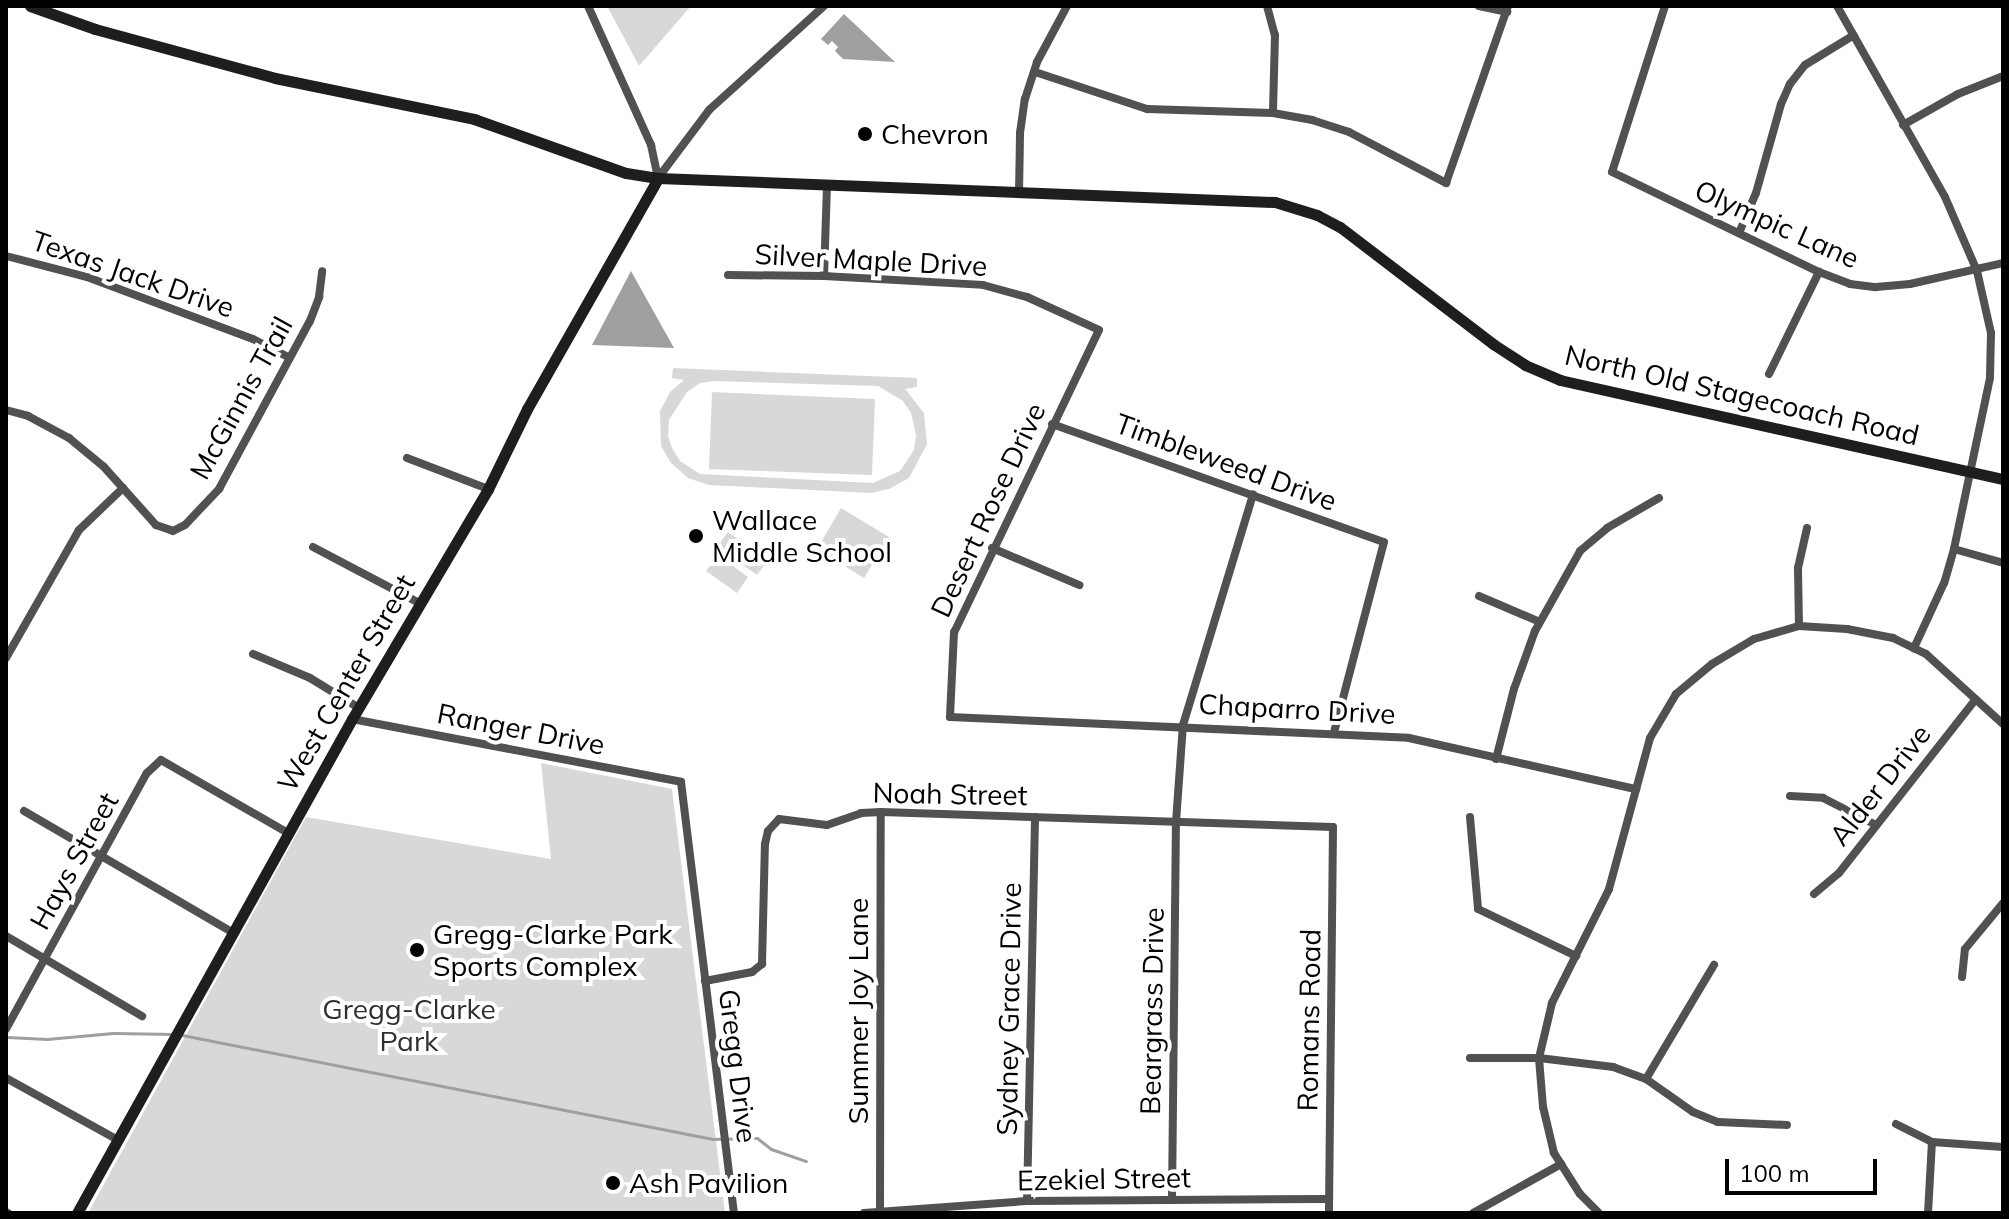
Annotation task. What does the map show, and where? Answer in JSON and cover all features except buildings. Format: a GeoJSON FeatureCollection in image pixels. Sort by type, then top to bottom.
{"type":"FeatureCollection","features":[{"type":"Feature","properties":{"kind":"street","name":"North Old Stagecoach Road"},"geometry":{"type":"LineString","coordinates":[[30,6],[95,29],[275,78],[474,119],[626,173],[658,178],[1259,200],[1297,208],[1340,227],[1493,344],[1525,365],[1560,380],[2003,479]]}},
{"type":"Feature","properties":{"kind":"street"},"geometry":{"type":"LineString","coordinates":[[588,6],[651,145],[658,178]]}},
{"type":"Feature","properties":{"kind":"street"},"geometry":{"type":"LineString","coordinates":[[658,178],[709,110],[824,6]]}},
{"type":"Feature","properties":{"kind":"street"},"geometry":{"type":"LineString","coordinates":[[1019,193],[1020,133],[1025,99],[1067,6]]}},
{"type":"Feature","properties":{"kind":"street"},"geometry":{"type":"LineString","coordinates":[[1267,6],[1275,35],[1273,113]]}},
{"type":"Feature","properties":{"kind":"street"},"geometry":{"type":"LineString","coordinates":[[1035,72],[1147,109],[1273,113],[1312,120],[1349,132],[1446,183],[1508,9],[1479,6]]}},
{"type":"Feature","properties":{"kind":"street","name":"Olympic Lane"},"geometry":{"type":"LineString","coordinates":[[1665,6],[1612,172],[1850,284],[1876,287],[1977,271],[2003,263]]}},
{"type":"Feature","properties":{"kind":"street"},"geometry":{"type":"LineString","coordinates":[[1837,6],[1945,197],[1977,271],[1991,333],[1990,378],[1954,549],[1944,583],[1914,648]]}},
{"type":"Feature","properties":{"kind":"street"},"geometry":{"type":"LineString","coordinates":[[1739,233],[1756,193],[1781,104],[1790,84],[1805,65],[1854,35]]}},
{"type":"Feature","properties":{"kind":"street"},"geometry":{"type":"LineString","coordinates":[[1903,125],[1958,94],[2003,76]]}},
{"type":"Feature","properties":{"kind":"street","name":"West Center Street"},"geometry":{"type":"LineString","coordinates":[[77,1213],[169,1042],[352,719],[488,489],[527,409],[658,178]]}},
{"type":"Feature","properties":{"kind":"street"},"geometry":{"type":"LineString","coordinates":[[824,276],[827,185]]}},
{"type":"Feature","properties":{"kind":"street","name":"Texas Jack Drive"},"geometry":{"type":"LineString","coordinates":[[6,256],[87,277],[253,339],[288,357]]}},
{"type":"Feature","properties":{"kind":"street","name":"McGinnis Trail"},"geometry":{"type":"LineString","coordinates":[[123,488],[156,525],[173,531],[185,525],[219,489],[319,297],[322,271]]}},
{"type":"Feature","properties":{"kind":"street"},"geometry":{"type":"LineString","coordinates":[[1769,374],[1819,272]]}},
{"type":"Feature","properties":{"kind":"street","name":"Silver Maple Drive"},"geometry":{"type":"LineString","coordinates":[[728,275],[824,276],[983,285],[1027,297],[1099,330]]}},
{"type":"Feature","properties":{"kind":"street","name":"Desert Rose Drive"},"geometry":{"type":"LineString","coordinates":[[950,717],[954,632],[1099,330]]}},
{"type":"Feature","properties":{"kind":"street"},"geometry":{"type":"LineString","coordinates":[[6,410],[28,416],[69,438],[123,488],[79,530],[10,644],[6,658]]}},
{"type":"Feature","properties":{"kind":"street","name":"Timbleweed Drive"},"geometry":{"type":"LineString","coordinates":[[1052,424],[1384,542],[1334,732]]}},
{"type":"Feature","properties":{"kind":"street"},"geometry":{"type":"LineString","coordinates":[[407,458],[488,489]]}},
{"type":"Feature","properties":{"kind":"street"},"geometry":{"type":"LineString","coordinates":[[1183,725],[1253,494]]}},
{"type":"Feature","properties":{"kind":"street"},"geometry":{"type":"LineString","coordinates":[[1496,759],[1514,689],[1540,622],[1580,551],[1607,528],[1659,498]]}},
{"type":"Feature","properties":{"kind":"street"},"geometry":{"type":"LineString","coordinates":[[1799,626],[1798,568],[1807,528]]}},
{"type":"Feature","properties":{"kind":"street"},"geometry":{"type":"LineString","coordinates":[[313,547],[421,604]]}},
{"type":"Feature","properties":{"kind":"street"},"geometry":{"type":"LineString","coordinates":[[992,548],[1079,585]]}},
{"type":"Feature","properties":{"kind":"street"},"geometry":{"type":"LineString","coordinates":[[1954,549],[2003,563]]}},
{"type":"Feature","properties":{"kind":"street"},"geometry":{"type":"LineString","coordinates":[[1479,596],[1540,622]]}},
{"type":"Feature","properties":{"kind":"street"},"geometry":{"type":"LineString","coordinates":[[1599,1213],[1580,1194],[1554,1153],[1543,1107],[1539,1058],[1552,1003],[1609,889],[1650,738],[1676,694],[1712,664],[1754,639],[1799,626],[1847,629],[1893,638],[1926,654],[2003,724]]}},
{"type":"Feature","properties":{"kind":"street"},"geometry":{"type":"LineString","coordinates":[[253,654],[310,678],[359,708]]}},
{"type":"Feature","properties":{"kind":"street","name":"Alder Drive"},"geometry":{"type":"LineString","coordinates":[[1814,894],[1839,873],[1976,699]]}},
{"type":"Feature","properties":{"kind":"street","name":"Chaparro Drive"},"geometry":{"type":"LineString","coordinates":[[950,717],[1183,725],[1409,738],[1636,789]]}},
{"type":"Feature","properties":{"kind":"street","name":"Ranger Drive"},"geometry":{"type":"LineString","coordinates":[[352,719],[681,782]]}},
{"type":"Feature","properties":{"kind":"street","name":"Beargrass Drive"},"geometry":{"type":"LineString","coordinates":[[1172,1200],[1176,822],[1183,725]]}},
{"type":"Feature","properties":{"kind":"street","name":"Hays Street"},"geometry":{"type":"LineString","coordinates":[[6,1029],[147,773],[161,760],[288,833]]}},
{"type":"Feature","properties":{"kind":"street","name":"Gregg Drive"},"geometry":{"type":"LineString","coordinates":[[681,782],[734,1213]]}},
{"type":"Feature","properties":{"kind":"street"},"geometry":{"type":"LineString","coordinates":[[1790,796],[1823,798],[1876,825]]}},
{"type":"Feature","properties":{"kind":"street"},"geometry":{"type":"LineString","coordinates":[[24,811],[232,932]]}},
{"type":"Feature","properties":{"kind":"street","name":"Noah Street"},"geometry":{"type":"LineString","coordinates":[[705,981],[752,972],[762,964],[765,844],[775,821],[785,818],[827,825],[861,813],[881,812],[1333,827]]}},
{"type":"Feature","properties":{"kind":"street","name":"Summer Joy Lane"},"geometry":{"type":"LineString","coordinates":[[880,1210],[881,812]]}},
{"type":"Feature","properties":{"kind":"street","name":"Sydney Grace Drive"},"geometry":{"type":"LineString","coordinates":[[1027,1201],[1035,817]]}},
{"type":"Feature","properties":{"kind":"street"},"geometry":{"type":"LineString","coordinates":[[1470,817],[1478,909],[1576,956]]}},
{"type":"Feature","properties":{"kind":"street","name":"Romans Road"},"geometry":{"type":"LineString","coordinates":[[1329,1213],[1333,827]]}},
{"type":"Feature","properties":{"kind":"street"},"geometry":{"type":"LineString","coordinates":[[1962,977],[1965,949],[2003,904]]}},
{"type":"Feature","properties":{"kind":"street"},"geometry":{"type":"LineString","coordinates":[[6,936],[142,1016]]}},
{"type":"Feature","properties":{"kind":"street"},"geometry":{"type":"LineString","coordinates":[[1646,1079],[1714,965]]}},
{"type":"Feature","properties":{"kind":"street"},"geometry":{"type":"LineString","coordinates":[[1470,1058],[1539,1058],[1613,1067],[1646,1079],[1693,1112],[1718,1122],[1787,1125]]}},
{"type":"Feature","properties":{"kind":"street"},"geometry":{"type":"LineString","coordinates":[[6,1078],[118,1140]]}},
{"type":"Feature","properties":{"kind":"street"},"geometry":{"type":"LineString","coordinates":[[1896,1124],[1932,1142],[2003,1147]]}},
{"type":"Feature","properties":{"kind":"street"},"geometry":{"type":"LineString","coordinates":[[1928,1213],[1932,1142]]}},
{"type":"Feature","properties":{"kind":"street"},"geometry":{"type":"LineString","coordinates":[[1473,1213],[1561,1164]]}},
{"type":"Feature","properties":{"kind":"street","name":"Ezekiel Street"},"geometry":{"type":"LineString","coordinates":[[864,1213],[1027,1201],[1329,1199]]}},
{"type":"Feature","properties":{"kind":"green space"},"geometry":{"type":"Polygon","coordinates":[[[607,6],[691,6],[639,66],[607,6]]]}},
{"type":"Feature","properties":{"kind":"green space"},"geometry":{"type":"Polygon","coordinates":[[[673,368],[917,378],[917,387],[905,389],[924,413],[927,444],[909,478],[889,489],[871,493],[709,485],[688,478],[671,463],[661,446],[660,411],[670,392],[684,380],[672,378],[673,368]],[[700,383],[687,392],[669,420],[668,436],[680,461],[700,474],[873,483],[900,471],[914,450],[916,435],[911,413],[903,401],[878,386],[700,383]]]}},
{"type":"Feature","properties":{"kind":"green space"},"geometry":{"type":"Polygon","coordinates":[[[712,392],[875,399],[872,475],[709,469],[712,392]]]}},
{"type":"Feature","properties":{"kind":"green space"},"geometry":{"type":"Polygon","coordinates":[[[841,508],[889,537],[864,578],[817,549],[841,508]]]}},
{"type":"Feature","properties":{"kind":"green space"},"geometry":{"type":"Polygon","coordinates":[[[728,532],[768,560],[757,575],[717,547],[728,532]]]}},
{"type":"Feature","properties":{"kind":"green space"},"geometry":{"type":"Polygon","coordinates":[[[718,555],[748,577],[737,593],[706,571],[718,555]]]}},
{"type":"Feature","properties":{"kind":"green space","name":"Gregg-Clarke Park"},"geometry":{"type":"Polygon","coordinates":[[[541,763],[672,789],[725,1213],[88,1213],[306,817],[551,859],[541,763]]]}},
{"type":"Feature","properties":{"kind":"shaded area"},"geometry":{"type":"Polygon","coordinates":[[[844,14],[895,62],[843,59],[835,51],[838,47],[832,41],[828,45],[821,39],[844,14]]]}},
{"type":"Feature","properties":{"kind":"shaded area"},"geometry":{"type":"Polygon","coordinates":[[[631,271],[674,348],[592,345],[631,271]]]}},
{"type":"Feature","properties":{"kind":"waterway"},"geometry":{"type":"LineString","coordinates":[[7,1037],[47,1039],[113,1033],[174,1034]]}},
{"type":"Feature","properties":{"kind":"waterway"},"geometry":{"type":"LineString","coordinates":[[182,1035],[712,1139],[757,1138],[771,1149],[806,1161]]}},
{"type":"Feature","properties":{"kind":"place","name":"Chevron"},"geometry":{"type":"Point","coordinates":[865,134]}},
{"type":"Feature","properties":{"kind":"place","name":"Wallace Middle School"},"geometry":{"type":"Point","coordinates":[696,536]}},
{"type":"Feature","properties":{"kind":"place","name":"Gregg-Clarke Park Sports Complex"},"geometry":{"type":"Point","coordinates":[417,950]}},
{"type":"Feature","properties":{"kind":"place","name":"Ash Pavilion"},"geometry":{"type":"Point","coordinates":[613,1183]}}]}
